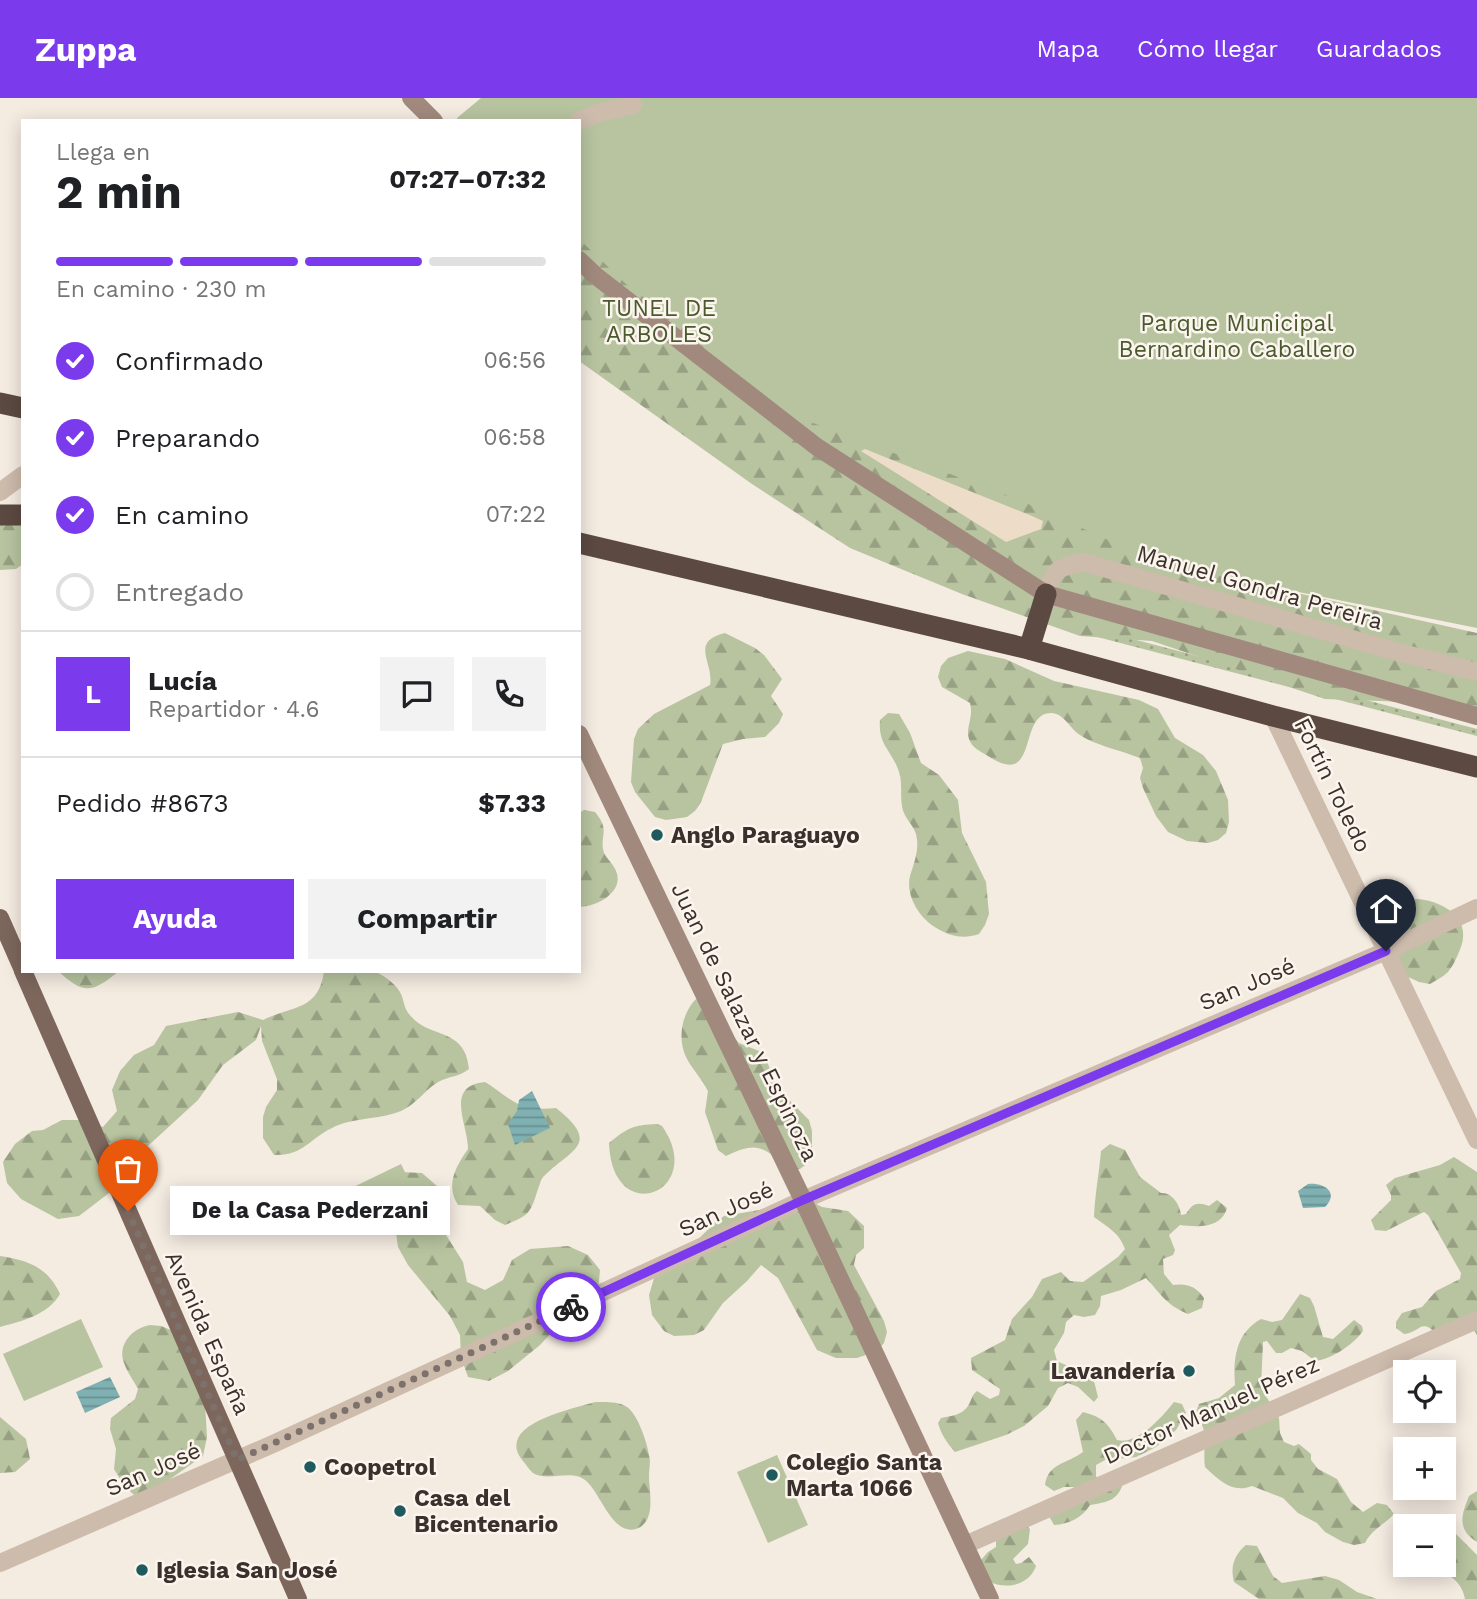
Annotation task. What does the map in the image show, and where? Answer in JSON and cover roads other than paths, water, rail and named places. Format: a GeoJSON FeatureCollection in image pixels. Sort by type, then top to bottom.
{"type":"FeatureCollection","features":[{"type":"Feature","properties":{"kind":"highway"},"geometry":{"type":"LineString","coordinates":[[0,403],[21,408]]}},
{"type":"Feature","properties":{"kind":"highway"},"geometry":{"type":"LineString","coordinates":[[0,515],[21,515]]}},
{"type":"Feature","properties":{"kind":"highway"},"geometry":{"type":"LineString","coordinates":[[581,543],[1029,649],[1273,716],[1477,768]]}},
{"type":"Feature","properties":{"kind":"highway"},"geometry":{"type":"LineString","coordinates":[[1029,649],[1046,594]]}},
{"type":"Feature","properties":{"kind":"main road","name":"Avenida España"},"geometry":{"type":"LineString","coordinates":[[0,918],[21,966]]}},
{"type":"Feature","properties":{"kind":"main road","name":"Avenida España"},"geometry":{"type":"LineString","coordinates":[[24,973],[298,1599]]}},
{"type":"Feature","properties":{"kind":"street"},"geometry":{"type":"LineString","coordinates":[[411,98],[432,119]]}},
{"type":"Feature","properties":{"kind":"street"},"geometry":{"type":"LineString","coordinates":[[581,120],[597,113],[633,105]]}},
{"type":"Feature","properties":{"kind":"street"},"geometry":{"type":"LineString","coordinates":[[581,262],[617,293],[817,447],[1046,594],[1477,716]]}},
{"type":"Feature","properties":{"kind":"street"},"geometry":{"type":"LineString","coordinates":[[0,492],[21,476]]}},
{"type":"Feature","properties":{"kind":"street","name":"Manuel Gondra Pereira"},"geometry":{"type":"LineString","coordinates":[[1046,594],[1051,575],[1061,567],[1083,562],[1477,672]]}},
{"type":"Feature","properties":{"kind":"street","name":"Fortín Toledo"},"geometry":{"type":"LineString","coordinates":[[1273,716],[1477,1140]]}},
{"type":"Feature","properties":{"kind":"street","name":"Juan de Salazar y Espinoza"},"geometry":{"type":"LineString","coordinates":[[581,738],[803,1200],[990,1599]]}},
{"type":"Feature","properties":{"kind":"street","name":"San José"},"geometry":{"type":"LineString","coordinates":[[0,1563],[237,1460],[803,1200],[1386,951],[1477,908]]}},
{"type":"Feature","properties":{"kind":"street","name":"Doctor Manuel Pérez"},"geometry":{"type":"LineString","coordinates":[[965,1545],[1477,1320]]}},
{"type":"Feature","properties":{"kind":"water"},"geometry":{"type":"Polygon","coordinates":[[[532,1091],[550,1128],[515,1145],[508,1124],[517,1111],[519,1100],[532,1091]]]}},
{"type":"Feature","properties":{"kind":"water"},"geometry":{"type":"Polygon","coordinates":[[[1308,1184],[1328,1189],[1331,1197],[1325,1207],[1303,1208],[1298,1191],[1308,1184]]]}},
{"type":"Feature","properties":{"kind":"water"},"geometry":{"type":"Polygon","coordinates":[[[110,1377],[120,1397],[85,1413],[76,1392],[110,1377]]]}},
{"type":"Feature","properties":{"kind":"place","name":"Anglo Paraguayo"},"geometry":{"type":"Point","coordinates":[657,835]}},
{"type":"Feature","properties":{"kind":"place","name":"De la Casa Pederzani"},"geometry":{"type":"Point","coordinates":[128,1211]}},
{"type":"Feature","properties":{"kind":"place","name":"Lavandería"},"geometry":{"type":"Point","coordinates":[1189,1371]}},
{"type":"Feature","properties":{"kind":"place","name":"Coopetrol"},"geometry":{"type":"Point","coordinates":[310,1467]}},
{"type":"Feature","properties":{"kind":"place","name":"Colegio Santa Marta 1066"},"geometry":{"type":"Point","coordinates":[772,1475]}},
{"type":"Feature","properties":{"kind":"place","name":"Casa del Bicentenario"},"geometry":{"type":"Point","coordinates":[400,1511]}},
{"type":"Feature","properties":{"kind":"place","name":"Iglesia San José"},"geometry":{"type":"Point","coordinates":[142,1570]}},
{"type":"Feature","properties":{"kind":"park label","name":"TUNEL DE ARBOLES"},"geometry":{"type":"Point","coordinates":[659,321]}},
{"type":"Feature","properties":{"kind":"park label","name":"Parque Municipal Bernardino Caballero"},"geometry":{"type":"Point","coordinates":[1237,336]}}]}
